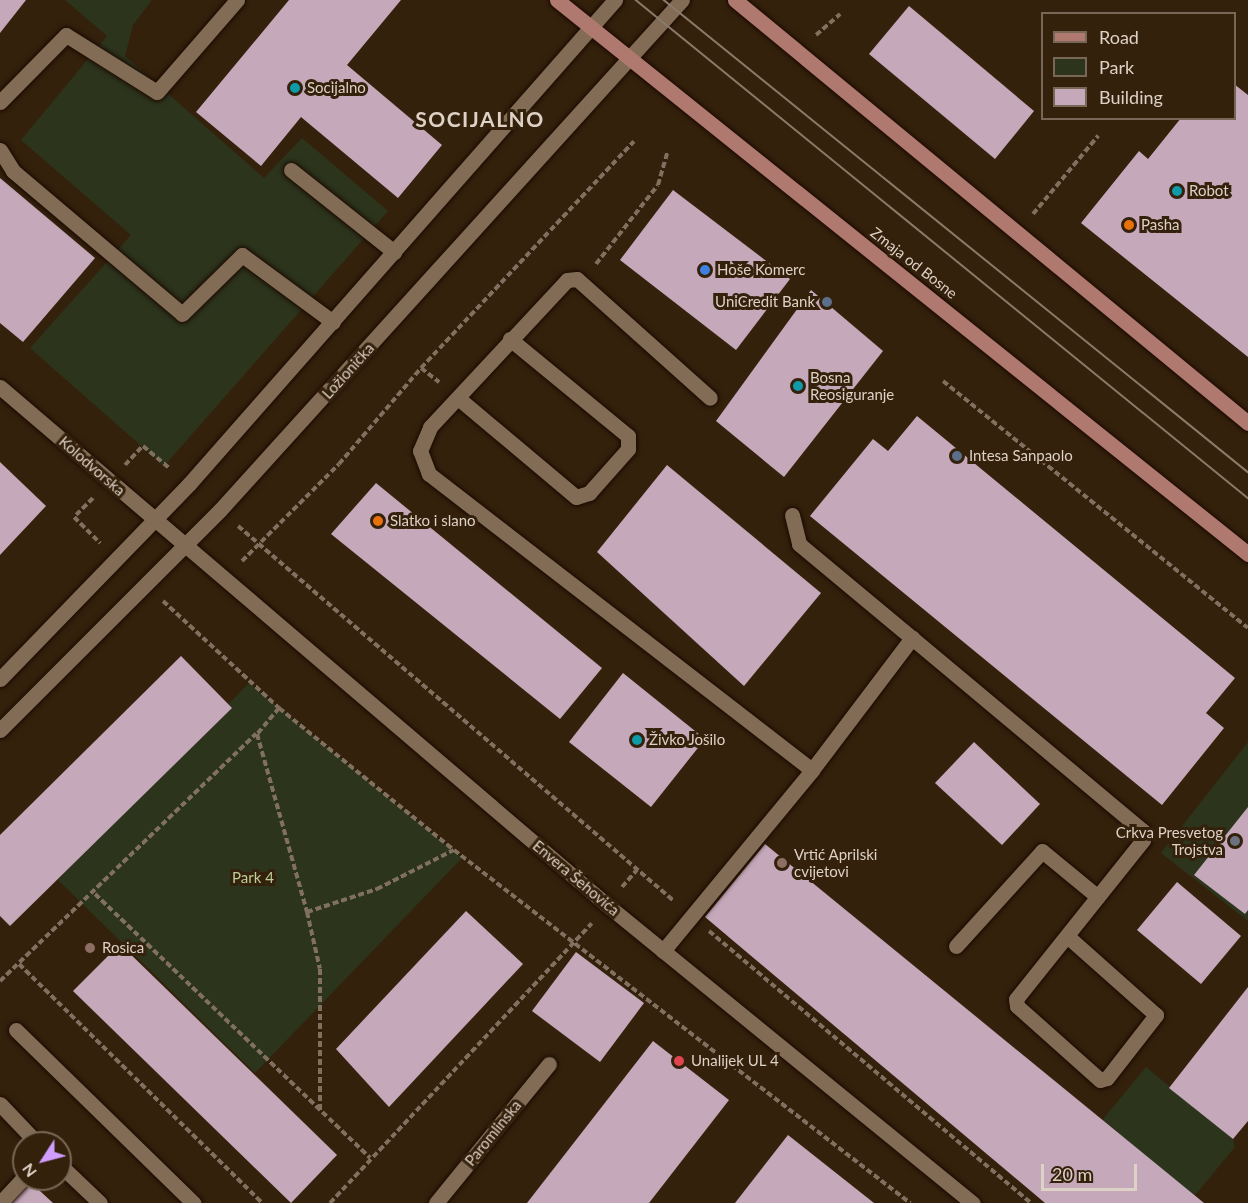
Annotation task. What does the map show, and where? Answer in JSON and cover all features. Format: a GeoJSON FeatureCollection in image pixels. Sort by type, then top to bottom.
{"type":"FeatureCollection","features":[{"type":"Feature","properties":{"kind":"main road","name":"Zmaja od Bosne"},"geometry":{"type":"LineString","coordinates":[[557,0],[1248,554]]}},
{"type":"Feature","properties":{"kind":"main road"},"geometry":{"type":"LineString","coordinates":[[735,0],[1248,423]]}},
{"type":"Feature","properties":{"kind":"street"},"geometry":{"type":"LineString","coordinates":[[0,102],[66,35],[157,92],[237,0]]}},
{"type":"Feature","properties":{"kind":"street"},"geometry":{"type":"LineString","coordinates":[[0,679],[155,520],[333,322],[615,0]]}},
{"type":"Feature","properties":{"kind":"street","name":"Ložionička"},"geometry":{"type":"LineString","coordinates":[[0,730],[185,546],[630,60],[682,0]]}},
{"type":"Feature","properties":{"kind":"street"},"geometry":{"type":"LineString","coordinates":[[0,150],[13,171],[182,314],[242,255],[333,322]]}},
{"type":"Feature","properties":{"kind":"street"},"geometry":{"type":"LineString","coordinates":[[291,170],[394,252]]}},
{"type":"Feature","properties":{"kind":"street"},"geometry":{"type":"LineString","coordinates":[[710,398],[576,279],[567,280],[510,339],[423,438],[420,451],[429,474],[812,770]]}},
{"type":"Feature","properties":{"kind":"street"},"geometry":{"type":"LineString","coordinates":[[458,398],[576,497],[589,493],[628,449],[628,436],[510,339]]}},
{"type":"Feature","properties":{"kind":"street","name":"Kolodvorska"},"geometry":{"type":"LineString","coordinates":[[0,387],[185,546]]}},
{"type":"Feature","properties":{"kind":"street"},"geometry":{"type":"LineString","coordinates":[[792,515],[799,544],[1143,831],[1143,840],[1068,937],[1016,999],[1017,1006],[1100,1080],[1107,1078],[1156,1015],[1068,937]]}},
{"type":"Feature","properties":{"kind":"street","name":"Envera Šehovića"},"geometry":{"type":"LineString","coordinates":[[185,546],[607,905],[973,1203]]}},
{"type":"Feature","properties":{"kind":"street"},"geometry":{"type":"LineString","coordinates":[[663,951],[812,770],[912,638]]}},
{"type":"Feature","properties":{"kind":"street"},"geometry":{"type":"LineString","coordinates":[[956,946],[1042,851],[1098,897]]}},
{"type":"Feature","properties":{"kind":"street"},"geometry":{"type":"LineString","coordinates":[[16,1030],[193,1203]]}},
{"type":"Feature","properties":{"kind":"street","name":"Paromlinska"},"geometry":{"type":"LineString","coordinates":[[436,1203],[549,1064]]}},
{"type":"Feature","properties":{"kind":"street"},"geometry":{"type":"LineString","coordinates":[[0,1104],[26,1131]]}},
{"type":"Feature","properties":{"kind":"street"},"geometry":{"type":"LineString","coordinates":[[72,1176],[100,1203]]}},
{"type":"Feature","properties":{"kind":"street"},"geometry":{"type":"LineString","coordinates":[[0,1203],[12,1190]]}},
{"type":"Feature","properties":{"kind":"path"},"geometry":{"type":"LineString","coordinates":[[797,52],[840,14]]}},
{"type":"Feature","properties":{"kind":"path"},"geometry":{"type":"LineString","coordinates":[[1016,234],[1098,136]]}},
{"type":"Feature","properties":{"kind":"path"},"geometry":{"type":"LineString","coordinates":[[223,579],[339,464],[420,368],[634,141]]}},
{"type":"Feature","properties":{"kind":"path"},"geometry":{"type":"LineString","coordinates":[[576,279],[606,257],[633,221],[658,185],[669,151]]}},
{"type":"Feature","properties":{"kind":"path"},"geometry":{"type":"LineString","coordinates":[[943,381],[1248,628]]}},
{"type":"Feature","properties":{"kind":"path"},"geometry":{"type":"LineString","coordinates":[[0,981],[95,894],[257,734],[279,708]]}},
{"type":"Feature","properties":{"kind":"path"},"geometry":{"type":"LineString","coordinates":[[257,734],[307,912],[320,969],[320,1111]]}},
{"type":"Feature","properties":{"kind":"path"},"geometry":{"type":"LineString","coordinates":[[307,912],[377,889],[454,850]]}},
{"type":"Feature","properties":{"kind":"path"},"geometry":{"type":"LineString","coordinates":[[330,1203],[637,870]]}},
{"type":"Feature","properties":{"kind":"path"},"geometry":{"type":"LineString","coordinates":[[95,894],[370,1158]]}},
{"type":"Feature","properties":{"kind":"path"},"geometry":{"type":"LineString","coordinates":[[19,964],[262,1203]]}},
{"type":"Feature","properties":{"kind":"green space"},"geometry":{"type":"Polygon","coordinates":[[[65,0],[152,0],[133,25],[125,56],[264,178],[302,138],[388,211],[164,466],[30,348],[131,235],[21,140],[107,36],[65,0]]]}},
{"type":"Feature","properties":{"kind":"green space","name":"Park 4"},"geometry":{"type":"Polygon","coordinates":[[[249,683],[462,858],[255,1073],[58,880],[249,683]]]}},
{"type":"Feature","properties":{"kind":"green space"},"geometry":{"type":"Polygon","coordinates":[[[1248,742],[1248,921],[1161,853],[1248,742]]]}},
{"type":"Feature","properties":{"kind":"green space"},"geometry":{"type":"Polygon","coordinates":[[[1146,1067],[1233,1139],[1235,1147],[1191,1200],[1100,1123],[1146,1067]]]}},
{"type":"Feature","properties":{"kind":"building"},"geometry":{"type":"Polygon","coordinates":[[[0,0],[26,0],[0,33],[0,0]]]}},
{"type":"Feature","properties":{"kind":"building","name":"Socijalno"},"geometry":{"type":"Polygon","coordinates":[[[289,0],[401,0],[347,65],[442,145],[398,198],[301,117],[261,166],[196,112],[289,0]]]}},
{"type":"Feature","properties":{"kind":"building"},"geometry":{"type":"Polygon","coordinates":[[[909,6],[1034,111],[995,159],[869,54],[909,6]]]}},
{"type":"Feature","properties":{"kind":"building","name":"Robot"},"geometry":{"type":"Polygon","coordinates":[[[1236,86],[1248,95],[1248,357],[1081,223],[1139,151],[1148,159],[1179,120],[1236,120],[1236,86]]]}},
{"type":"Feature","properties":{"kind":"building"},"geometry":{"type":"Polygon","coordinates":[[[0,178],[95,258],[23,342],[0,323],[0,178]]]}},
{"type":"Feature","properties":{"kind":"building","name":"Hoše Komerc"},"geometry":{"type":"Polygon","coordinates":[[[673,190],[790,279],[736,350],[620,260],[673,190]]]}},
{"type":"Feature","properties":{"kind":"building","name":"Bosna Reosiguranje"},"geometry":{"type":"Polygon","coordinates":[[[811,290],[883,351],[784,477],[716,421],[811,290]]]}},
{"type":"Feature","properties":{"kind":"building"},"geometry":{"type":"Polygon","coordinates":[[[917,416],[1235,678],[1206,713],[1224,728],[1162,805],[810,516],[873,439],[888,451],[917,416]]]}},
{"type":"Feature","properties":{"kind":"building"},"geometry":{"type":"Polygon","coordinates":[[[0,462],[46,506],[0,555],[0,462]]]}},
{"type":"Feature","properties":{"kind":"building"},"geometry":{"type":"Polygon","coordinates":[[[667,465],[821,593],[744,686],[597,552],[667,465]]]}},
{"type":"Feature","properties":{"kind":"building"},"geometry":{"type":"Polygon","coordinates":[[[376,483],[602,668],[560,719],[331,534],[376,483]]]}},
{"type":"Feature","properties":{"kind":"building"},"geometry":{"type":"Polygon","coordinates":[[[181,656],[232,708],[10,926],[0,916],[0,835],[181,656]]]}},
{"type":"Feature","properties":{"kind":"building","name":"Živko Jošilo"},"geometry":{"type":"Polygon","coordinates":[[[623,673],[705,739],[651,807],[569,742],[623,673]]]}},
{"type":"Feature","properties":{"kind":"building"},"geometry":{"type":"Polygon","coordinates":[[[974,742],[1040,804],[1002,845],[935,783],[974,742]]]}},
{"type":"Feature","properties":{"kind":"building","name":"Crkva Presvetog Trojstva"},"geometry":{"type":"Polygon","coordinates":[[[1248,807],[1248,910],[1245,914],[1194,875],[1248,807]]]}},
{"type":"Feature","properties":{"kind":"building"},"geometry":{"type":"Polygon","coordinates":[[[765,844],[1204,1203],[1045,1203],[705,917],[765,844]]]}},
{"type":"Feature","properties":{"kind":"building"},"geometry":{"type":"Polygon","coordinates":[[[1177,882],[1241,936],[1201,984],[1137,930],[1177,882]]]}},
{"type":"Feature","properties":{"kind":"building"},"geometry":{"type":"Polygon","coordinates":[[[466,911],[523,964],[389,1107],[336,1049],[466,911]]]}},
{"type":"Feature","properties":{"kind":"building"},"geometry":{"type":"Polygon","coordinates":[[[120,944],[337,1155],[291,1203],[73,991],[120,944]]]}},
{"type":"Feature","properties":{"kind":"building"},"geometry":{"type":"Polygon","coordinates":[[[576,952],[644,1003],[600,1062],[532,1011],[576,952]]]}},
{"type":"Feature","properties":{"kind":"building"},"geometry":{"type":"Polygon","coordinates":[[[1248,987],[1248,1121],[1233,1139],[1169,1088],[1248,987]]]}},
{"type":"Feature","properties":{"kind":"building"},"geometry":{"type":"Polygon","coordinates":[[[653,1041],[729,1100],[649,1203],[527,1203],[653,1041]]]}},
{"type":"Feature","properties":{"kind":"building"},"geometry":{"type":"Polygon","coordinates":[[[788,1135],[874,1203],[735,1203],[788,1135]]]}},
{"type":"Feature","properties":{"kind":"building"},"geometry":{"type":"Polygon","coordinates":[[[16,1191],[40,1191],[53,1203],[5,1203],[16,1191]]]}},
{"type":"Feature","properties":{"kind":"tram line"},"geometry":{"type":"LineString","coordinates":[[636,0],[1248,498]]}},
{"type":"Feature","properties":{"kind":"tram line"},"geometry":{"type":"LineString","coordinates":[[664,0],[1248,472]]}},
{"type":"Feature","properties":{"kind":"place","name":"Socijalno"},"geometry":{"type":"Point","coordinates":[295,88]}},
{"type":"Feature","properties":{"kind":"place","name":"Robot"},"geometry":{"type":"Point","coordinates":[1177,191]}},
{"type":"Feature","properties":{"kind":"place","name":"Pasha"},"geometry":{"type":"Point","coordinates":[1129,225]}},
{"type":"Feature","properties":{"kind":"place","name":"Hoše Komerc"},"geometry":{"type":"Point","coordinates":[705,270]}},
{"type":"Feature","properties":{"kind":"place","name":"UniCredit Bank"},"geometry":{"type":"Point","coordinates":[827,302]}},
{"type":"Feature","properties":{"kind":"place","name":"Bosna Reosiguranje"},"geometry":{"type":"Point","coordinates":[798,386]}},
{"type":"Feature","properties":{"kind":"place","name":"Intesa Sanpaolo"},"geometry":{"type":"Point","coordinates":[957,456]}},
{"type":"Feature","properties":{"kind":"place","name":"Slatko i slano"},"geometry":{"type":"Point","coordinates":[378,521]}},
{"type":"Feature","properties":{"kind":"place","name":"Živko Jošilo"},"geometry":{"type":"Point","coordinates":[637,740]}},
{"type":"Feature","properties":{"kind":"place","name":"Crkva Presvetog Trojstva"},"geometry":{"type":"Point","coordinates":[1235,841]}},
{"type":"Feature","properties":{"kind":"place","name":"Vrtić Aprilski cvijetovi"},"geometry":{"type":"Point","coordinates":[782,863]}},
{"type":"Feature","properties":{"kind":"place","name":"Rosica"},"geometry":{"type":"Point","coordinates":[90,948]}},
{"type":"Feature","properties":{"kind":"place","name":"Unalijek UL 4"},"geometry":{"type":"Point","coordinates":[679,1061]}},
{"type":"Feature","properties":{"kind":"district","name":"SOCIJALNO"},"geometry":{"type":"Point","coordinates":[480,119]}}]}
